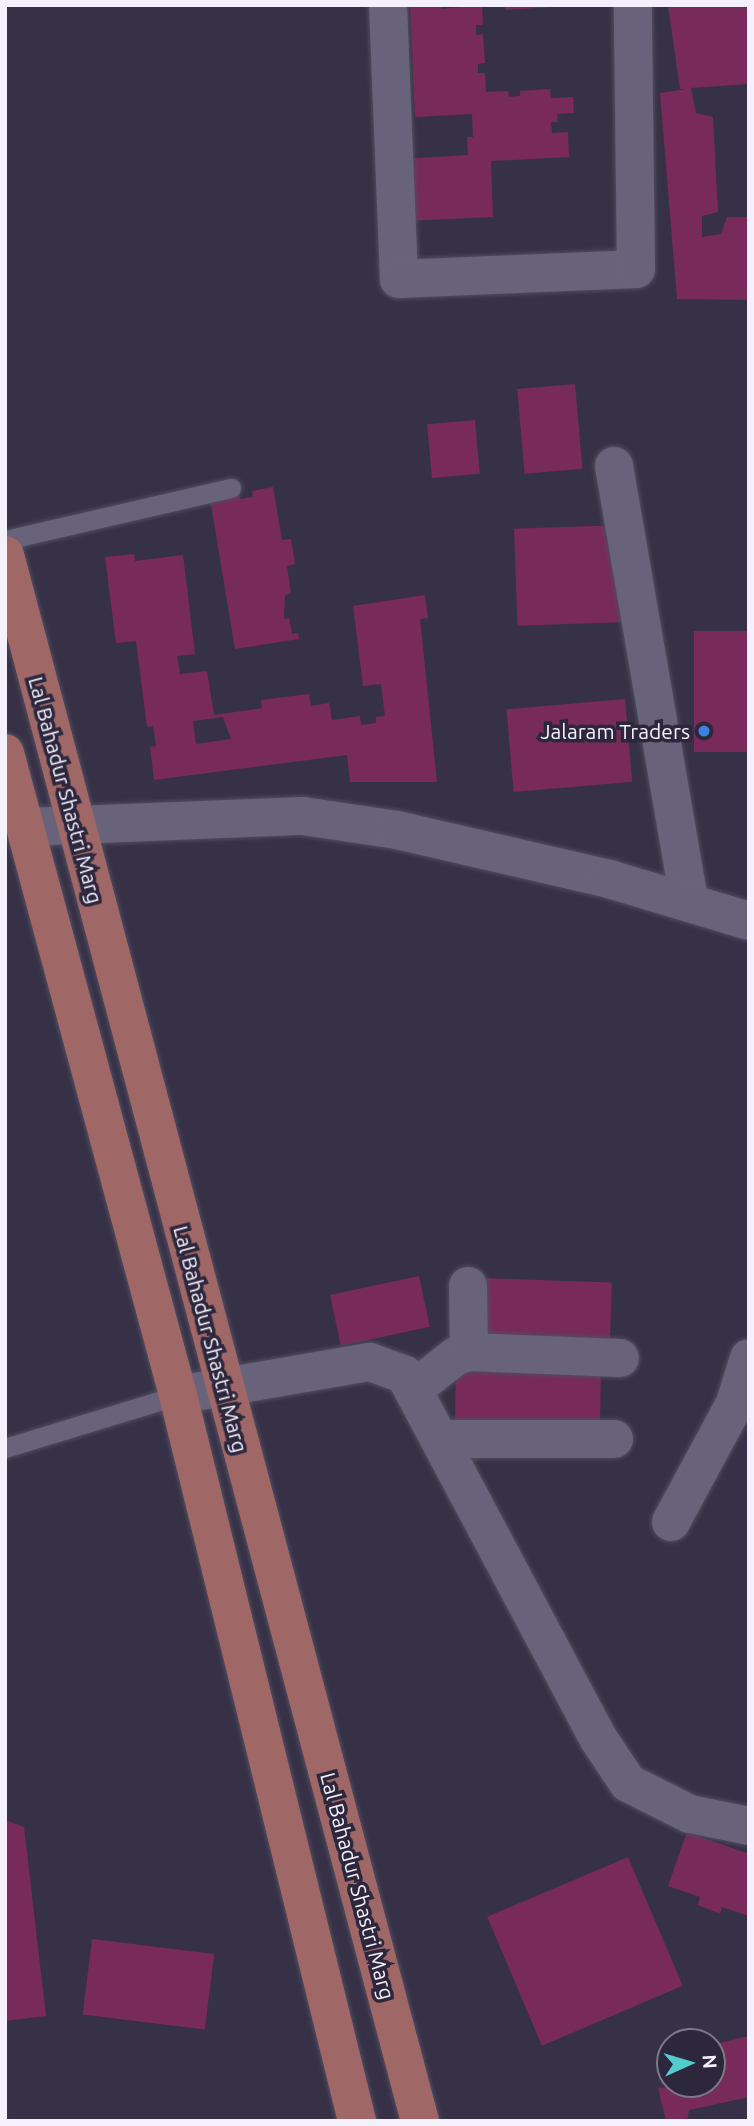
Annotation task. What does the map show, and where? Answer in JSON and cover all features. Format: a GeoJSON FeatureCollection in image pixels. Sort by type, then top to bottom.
{"type":"FeatureCollection","features":[{"type":"Feature","properties":{"kind":"main road","name":"Lal Bahadur Shastri Marg"},"geometry":{"type":"LineString","coordinates":[[5,555],[223,1387],[420,2121]]}},
{"type":"Feature","properties":{"kind":"main road"},"geometry":{"type":"LineString","coordinates":[[5,753],[178,1395],[354,2108],[409,2080]]}},
{"type":"Feature","properties":{"kind":"main road"},"geometry":{"type":"LineString","coordinates":[[252,1696],[303,1680]]}},
{"type":"Feature","properties":{"kind":"street"},"geometry":{"type":"LineString","coordinates":[[388,5],[399,279],[636,269],[633,5]]}},
{"type":"Feature","properties":{"kind":"street"},"geometry":{"type":"LineString","coordinates":[[614,466],[689,902]]}},
{"type":"Feature","properties":{"kind":"street"},"geometry":{"type":"LineString","coordinates":[[26,827],[303,816],[397,830],[689,902],[749,921]]}},
{"type":"Feature","properties":{"kind":"street"},"geometry":{"type":"LineString","coordinates":[[468,1286],[469,1352]]}},
{"type":"Feature","properties":{"kind":"street"},"geometry":{"type":"LineString","coordinates":[[415,1388],[456,1356],[469,1352],[620,1358]]}},
{"type":"Feature","properties":{"kind":"street"},"geometry":{"type":"LineString","coordinates":[[671,1522],[735,1403],[749,1358]]}},
{"type":"Feature","properties":{"kind":"street"},"geometry":{"type":"LineString","coordinates":[[178,1395],[370,1362],[405,1375],[415,1388],[598,1738],[628,1783],[690,1814],[749,1826]]}},
{"type":"Feature","properties":{"kind":"street"},"geometry":{"type":"LineString","coordinates":[[440,1439],[614,1439]]}},
{"type":"Feature","properties":{"kind":"lane"},"geometry":{"type":"LineString","coordinates":[[5,540],[231,488]]}},
{"type":"Feature","properties":{"kind":"lane"},"geometry":{"type":"LineString","coordinates":[[5,1448],[178,1395]]}},
{"type":"Feature","properties":{"kind":"building"},"geometry":{"type":"Polygon","coordinates":[[[410,5],[441,5],[441,9],[482,5],[483,25],[476,25],[476,35],[483,34],[485,63],[478,64],[478,73],[485,73],[486,92],[508,91],[509,97],[520,96],[520,91],[550,89],[551,98],[573,97],[574,113],[557,114],[558,122],[551,122],[552,133],[568,132],[569,157],[491,161],[493,217],[404,221],[402,159],[468,155],[467,137],[473,137],[472,114],[415,117],[410,5]]]}},
{"type":"Feature","properties":{"kind":"building"},"geometry":{"type":"Polygon","coordinates":[[[505,5],[555,5],[555,7],[505,10],[505,5]]]}},
{"type":"Feature","properties":{"kind":"building"},"geometry":{"type":"Polygon","coordinates":[[[668,5],[749,5],[749,84],[691,88],[696,113],[713,117],[718,212],[702,216],[702,237],[721,234],[727,217],[749,217],[749,300],[677,299],[660,93],[687,89],[680,89],[668,5]]]}},
{"type":"Feature","properties":{"kind":"building"},"geometry":{"type":"Polygon","coordinates":[[[575,384],[582,469],[525,474],[517,389],[575,384]]]}},
{"type":"Feature","properties":{"kind":"building"},"geometry":{"type":"Polygon","coordinates":[[[475,420],[480,474],[432,478],[427,424],[475,420]]]}},
{"type":"Feature","properties":{"kind":"building"},"geometry":{"type":"Polygon","coordinates":[[[273,487],[282,540],[291,539],[295,564],[287,566],[291,593],[285,595],[284,619],[289,618],[292,634],[298,633],[299,639],[235,649],[210,498],[239,493],[240,499],[253,497],[252,491],[273,487]]]}},
{"type":"Feature","properties":{"kind":"building"},"geometry":{"type":"Polygon","coordinates":[[[623,525],[626,622],[517,626],[514,529],[623,525]]]}},
{"type":"Feature","properties":{"kind":"building"},"geometry":{"type":"Polygon","coordinates":[[[134,554],[135,561],[183,555],[195,654],[177,656],[180,674],[207,671],[214,715],[262,708],[261,700],[309,694],[311,706],[329,703],[332,720],[360,716],[361,725],[376,723],[376,717],[385,716],[381,684],[363,686],[353,606],[425,595],[428,618],[420,619],[437,782],[350,782],[347,755],[154,780],[150,747],[156,746],[153,726],[147,727],[136,641],[116,643],[105,557],[134,554]],[[223,717],[193,721],[196,744],[231,739],[223,717]]]}},
{"type":"Feature","properties":{"kind":"building"},"geometry":{"type":"Polygon","coordinates":[[[694,631],[749,631],[749,752],[694,752],[694,631]]]}},
{"type":"Feature","properties":{"kind":"building"},"geometry":{"type":"Polygon","coordinates":[[[625,699],[632,782],[514,792],[506,709],[625,699]]]}},
{"type":"Feature","properties":{"kind":"building"},"geometry":{"type":"Polygon","coordinates":[[[419,1276],[430,1327],[341,1346],[330,1295],[419,1276]]]}},
{"type":"Feature","properties":{"kind":"building"},"geometry":{"type":"Polygon","coordinates":[[[480,1278],[612,1283],[609,1354],[478,1349],[480,1278]]]}},
{"type":"Feature","properties":{"kind":"building"},"geometry":{"type":"Polygon","coordinates":[[[456,1364],[601,1367],[600,1431],[455,1428],[456,1364]]]}},
{"type":"Feature","properties":{"kind":"building"},"geometry":{"type":"Polygon","coordinates":[[[5,1820],[24,1827],[46,2016],[5,2021],[5,1820]]]}},
{"type":"Feature","properties":{"kind":"building"},"geometry":{"type":"Polygon","coordinates":[[[687,1832],[749,1854],[749,1916],[722,1907],[720,1914],[698,1905],[700,1897],[668,1886],[687,1832]]]}},
{"type":"Feature","properties":{"kind":"building"},"geometry":{"type":"Polygon","coordinates":[[[628,1857],[683,1986],[542,2046],[487,1917],[628,1857]]]}},
{"type":"Feature","properties":{"kind":"building"},"geometry":{"type":"Polygon","coordinates":[[[92,1939],[214,1954],[205,2029],[83,2014],[92,1939]]]}},
{"type":"Feature","properties":{"kind":"building"},"geometry":{"type":"Polygon","coordinates":[[[749,2036],[749,2097],[689,2110],[687,2121],[666,2121],[660,2098],[726,2098],[726,2042],[749,2036]]]}},
{"type":"Feature","properties":{"kind":"place","name":"Jalaram Traders"},"geometry":{"type":"Point","coordinates":[704,731]}}]}
